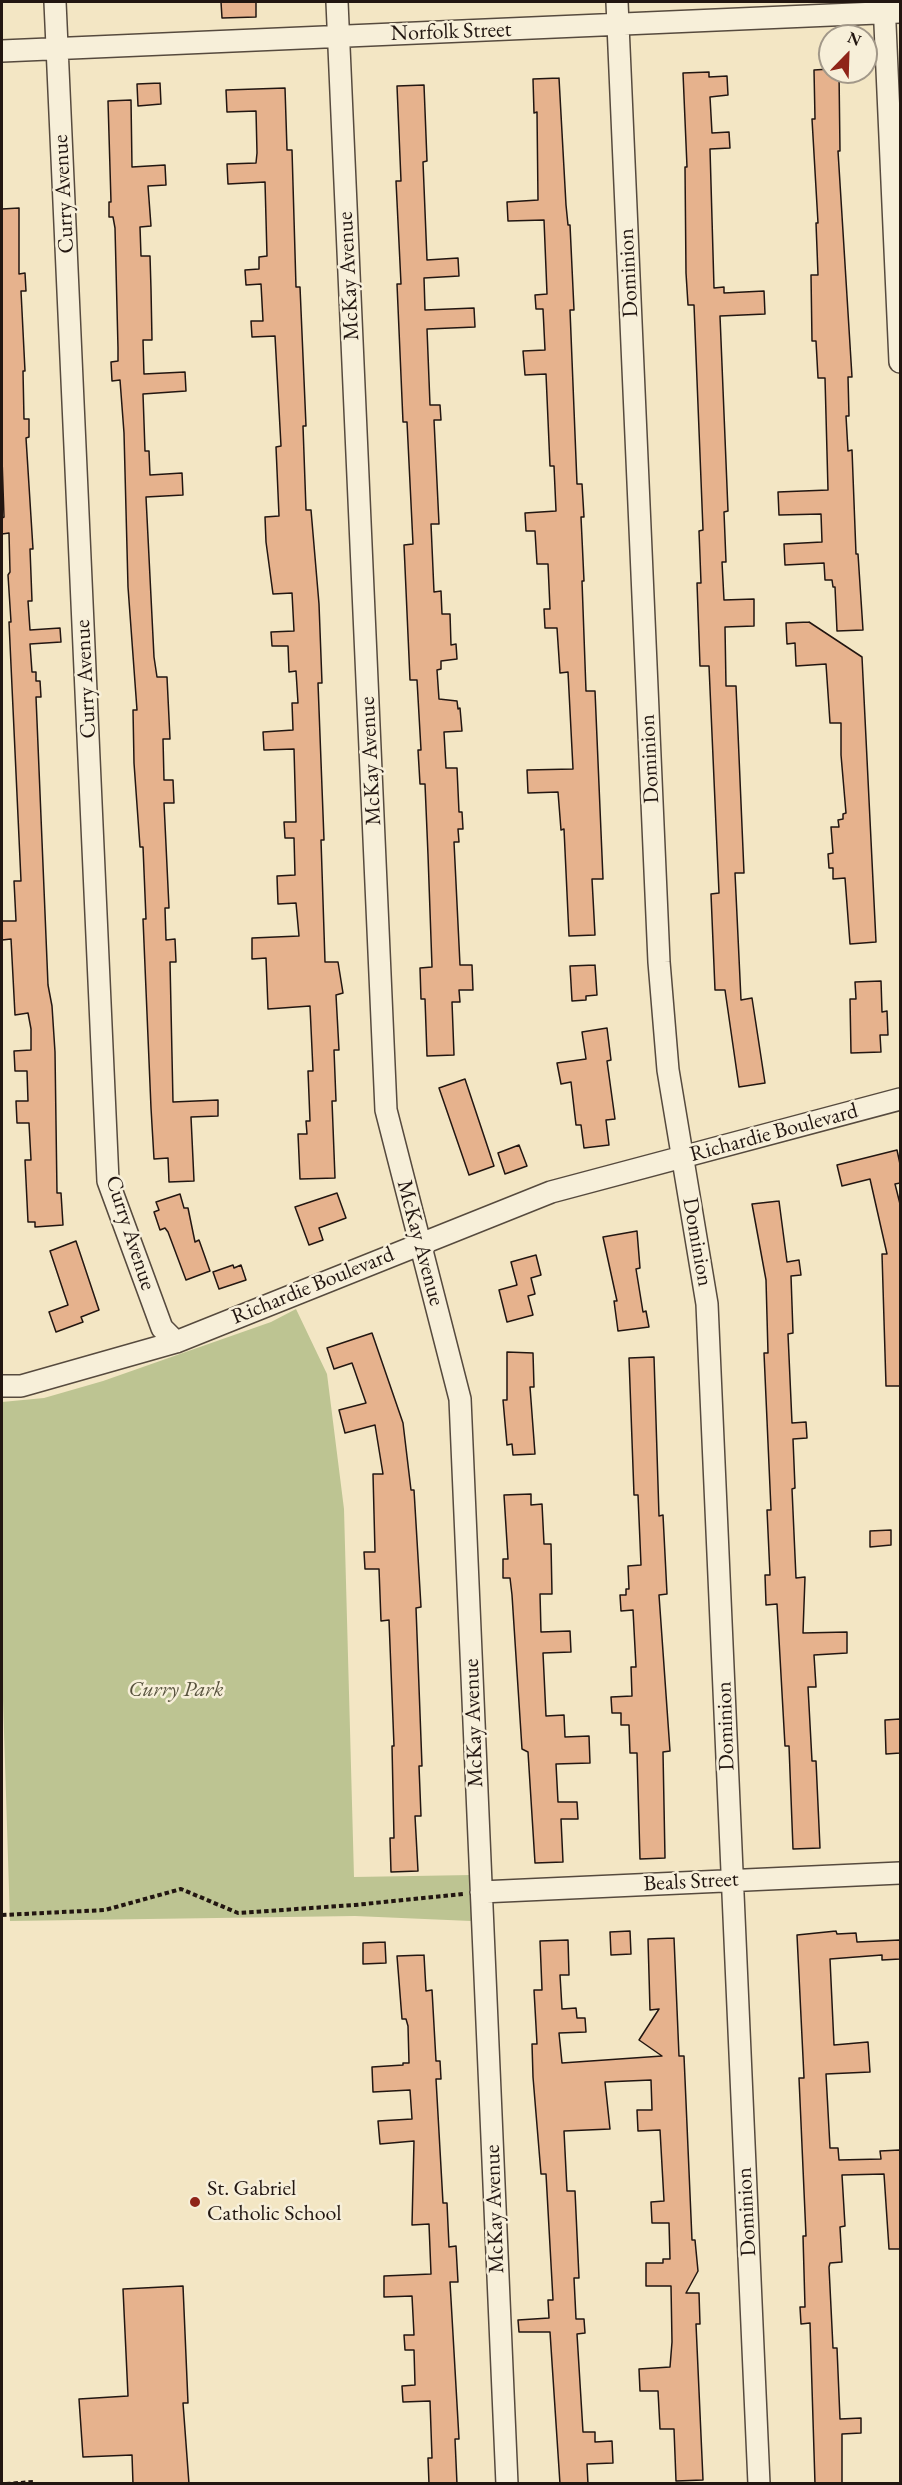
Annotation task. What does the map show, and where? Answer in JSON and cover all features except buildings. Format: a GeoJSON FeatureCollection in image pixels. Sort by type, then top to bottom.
{"type":"FeatureCollection","features":[{"type":"Feature","properties":{"kind":"street","name":"Curry Avenue"},"geometry":{"type":"LineString","coordinates":[[55,2],[108,1181],[162,1328],[176,1342]]}},
{"type":"Feature","properties":{"kind":"street","name":"McKay Avenue"},"geometry":{"type":"LineString","coordinates":[[337,2],[386,1110],[460,1399],[473,1893],[507,2484]]}},
{"type":"Feature","properties":{"kind":"street","name":"Dominion"},"geometry":{"type":"LineString","coordinates":[[617,2],[659,962],[668,1070],[707,1304],[759,2484]]}},
{"type":"Feature","properties":{"kind":"street","name":"Norfolk Street"},"geometry":{"type":"LineString","coordinates":[[2,51],[618,24],[890,9]]}},
{"type":"Feature","properties":{"kind":"street"},"geometry":{"type":"LineString","coordinates":[[890,9],[900,363]]}},
{"type":"Feature","properties":{"kind":"street","name":"Richardie Boulevard"},"geometry":{"type":"LineString","coordinates":[[2,1386],[21,1386],[176,1342],[551,1192],[900,1099]]}},
{"type":"Feature","properties":{"kind":"street","name":"Beals Street"},"geometry":{"type":"LineString","coordinates":[[473,1893],[900,1873]]}},
{"type":"Feature","properties":{"kind":"path"},"geometry":{"type":"LineString","coordinates":[[2,1915],[105,1910],[181,1889],[238,1912],[355,1905],[473,1893]]}},
{"type":"Feature","properties":{"kind":"path"},"geometry":{"type":"LineString","coordinates":[[6,2484],[33,2482]]}},
{"type":"Feature","properties":{"kind":"green space","name":"Curry Park"},"geometry":{"type":"Polygon","coordinates":[[[296,1309],[327,1374],[344,1509],[354,1877],[472,1875],[471,1921],[355,1916],[10,1921],[2,1669],[2,1402],[44,1398],[103,1381],[271,1322],[296,1309]]]}},
{"type":"Feature","properties":{"kind":"place","name":"St. Gabriel Catholic School"},"geometry":{"type":"Point","coordinates":[195,2202]}}]}
